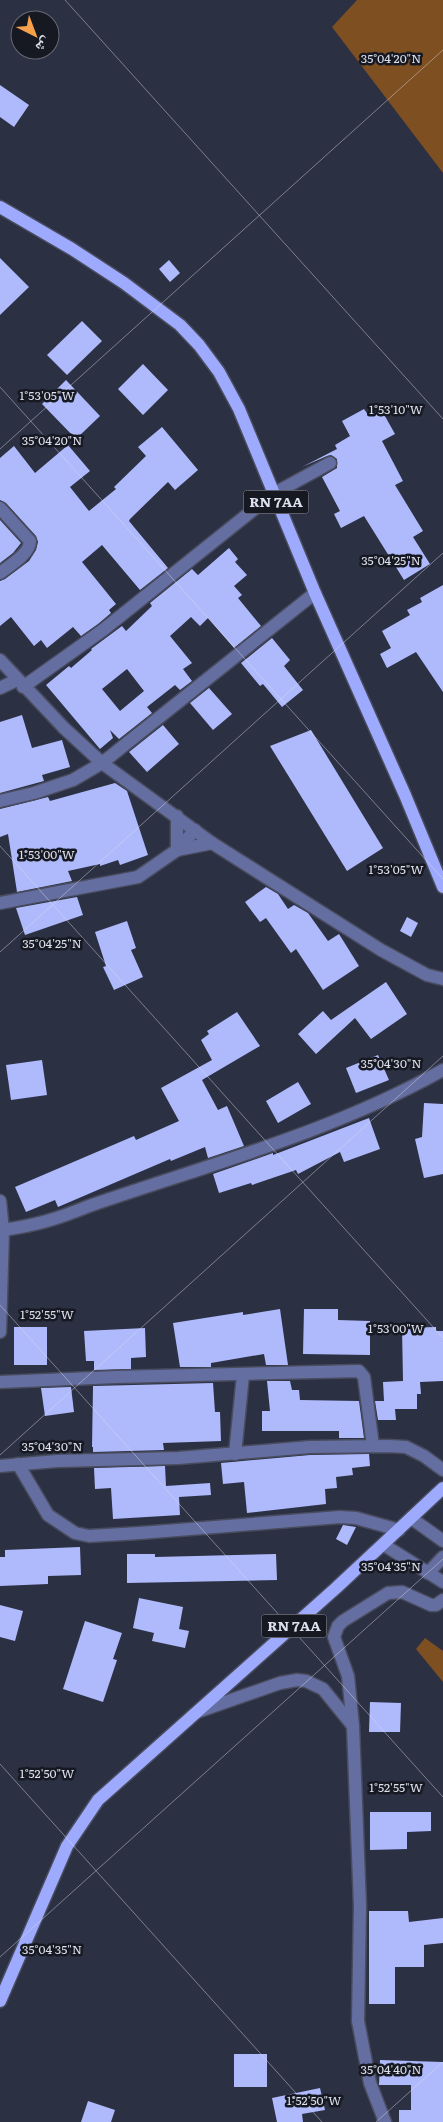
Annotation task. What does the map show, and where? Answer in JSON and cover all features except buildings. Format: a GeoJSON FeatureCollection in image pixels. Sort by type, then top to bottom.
{"type":"FeatureCollection","features":[{"type":"Feature","properties":{"kind":"main road","name":"RN 7AA"},"geometry":{"type":"LineString","coordinates":[[0,207],[72,249],[124,283],[180,325],[199,345],[219,372],[239,409],[315,593],[443,887]]}},
{"type":"Feature","properties":{"kind":"main road","name":"RN 7AA"},"geometry":{"type":"LineString","coordinates":[[0,2001],[67,1846],[98,1800],[384,1545],[443,1488]]}},
{"type":"Feature","properties":{"kind":"street"},"geometry":{"type":"LineString","coordinates":[[0,688],[20,684],[103,630],[273,494],[330,463]]}},
{"type":"Feature","properties":{"kind":"street"},"geometry":{"type":"LineString","coordinates":[[0,508],[30,541],[30,547],[0,574]]}},
{"type":"Feature","properties":{"kind":"street"},"geometry":{"type":"LineString","coordinates":[[0,801],[34,793],[73,780],[102,763],[315,593]]}},
{"type":"Feature","properties":{"kind":"street"},"geometry":{"type":"LineString","coordinates":[[0,660],[20,684],[102,763],[212,843],[381,950],[427,975],[443,979]]}},
{"type":"Feature","properties":{"kind":"street"},"geometry":{"type":"LineString","coordinates":[[177,816],[177,850]]}},
{"type":"Feature","properties":{"kind":"street"},"geometry":{"type":"LineString","coordinates":[[0,903],[138,877],[177,850],[195,830]]}},
{"type":"Feature","properties":{"kind":"street"},"geometry":{"type":"LineString","coordinates":[[177,850],[212,843]]}},
{"type":"Feature","properties":{"kind":"street"},"geometry":{"type":"LineString","coordinates":[[3,1230],[40,1224],[302,1134],[378,1104],[443,1070]]}},
{"type":"Feature","properties":{"kind":"street"},"geometry":{"type":"LineString","coordinates":[[0,1201],[3,1230],[0,1332]]}},
{"type":"Feature","properties":{"kind":"street"},"geometry":{"type":"LineString","coordinates":[[0,1382],[359,1371],[364,1377],[372,1446]]}},
{"type":"Feature","properties":{"kind":"street"},"geometry":{"type":"LineString","coordinates":[[235,1454],[243,1375]]}},
{"type":"Feature","properties":{"kind":"street"},"geometry":{"type":"LineString","coordinates":[[0,1466],[57,1461],[178,1458],[310,1447],[406,1446],[443,1470]]}},
{"type":"Feature","properties":{"kind":"street"},"geometry":{"type":"LineString","coordinates":[[18,1464],[48,1515],[75,1534],[89,1536],[140,1533],[340,1517],[356,1518],[399,1530]]}},
{"type":"Feature","properties":{"kind":"street"},"geometry":{"type":"LineString","coordinates":[[411,1518],[443,1541]]}},
{"type":"Feature","properties":{"kind":"street"},"geometry":{"type":"LineString","coordinates":[[384,1545],[443,1582]]}},
{"type":"Feature","properties":{"kind":"street"},"geometry":{"type":"LineString","coordinates":[[428,1572],[443,1557]]}},
{"type":"Feature","properties":{"kind":"street"},"geometry":{"type":"LineString","coordinates":[[385,2122],[370,2083],[358,2021],[360,1906],[353,1726],[348,1676],[334,1637],[338,1626],[388,1593],[402,1592],[431,1605],[442,1602]]}},
{"type":"Feature","properties":{"kind":"street"},"geometry":{"type":"LineString","coordinates":[[193,1714],[280,1683],[297,1680],[315,1685],[323,1690],[353,1726]]}},
{"type":"Feature","properties":{"kind":"shaded area"},"geometry":{"type":"Polygon","coordinates":[[[357,0],[443,0],[443,173],[332,27],[357,0]]]}},
{"type":"Feature","properties":{"kind":"shaded area"},"geometry":{"type":"Polygon","coordinates":[[[425,1638],[443,1651],[443,1682],[416,1649],[425,1638]]]}}]}
